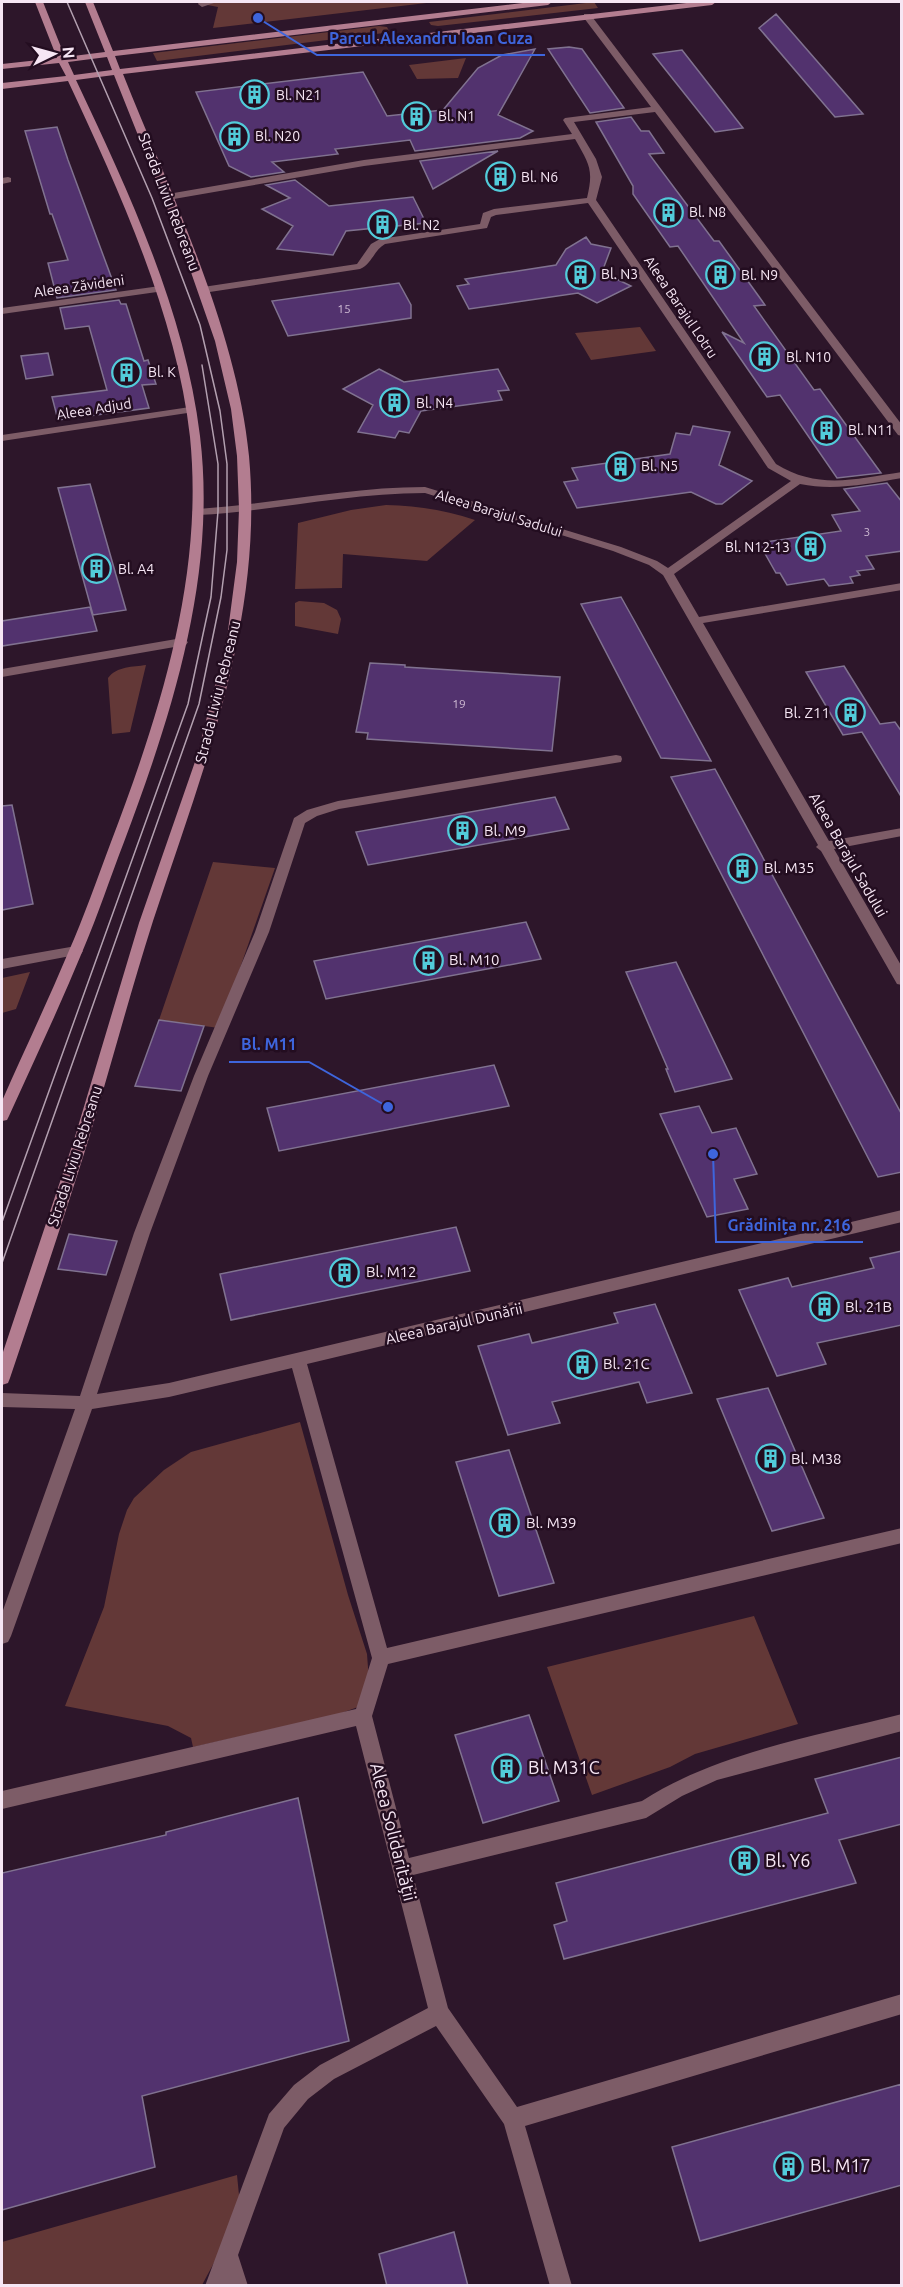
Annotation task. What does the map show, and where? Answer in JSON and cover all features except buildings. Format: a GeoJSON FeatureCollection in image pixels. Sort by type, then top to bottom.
{"type":"FeatureCollection","features":[{"type":"Feature","properties":{"kind":"street"},"geometry":{"type":"LineString","coordinates":[[2,1116],[76,951],[138,787],[182,642],[194,568],[198,512],[198,472],[190,410],[176,339],[160,289],[107,155],[39,2]]}},
{"type":"Feature","properties":{"kind":"street","name":"Strada Liviu Rebreanu"},"geometry":{"type":"LineString","coordinates":[[2,1378],[81,1140],[146,923],[187,809],[221,692],[240,594],[245,509],[243,456],[226,360],[204,290],[89,2]]}},
{"type":"Feature","properties":{"kind":"street"},"geometry":{"type":"LineString","coordinates":[[202,4],[213,2]]}},
{"type":"Feature","properties":{"kind":"street"},"geometry":{"type":"LineString","coordinates":[[2,67],[548,2]]}},
{"type":"Feature","properties":{"kind":"street"},"geometry":{"type":"LineString","coordinates":[[2,86],[712,2]]}},
{"type":"Feature","properties":{"kind":"street"},"geometry":{"type":"LineString","coordinates":[[587,16],[902,433]]}},
{"type":"Feature","properties":{"kind":"street"},"geometry":{"type":"LineString","coordinates":[[204,290],[360,266],[365,262],[372,247],[383,241],[484,226],[486,215],[494,212],[591,200],[597,177],[591,159],[568,120],[658,109]]}},
{"type":"Feature","properties":{"kind":"street"},"geometry":{"type":"LineString","coordinates":[[168,197],[364,163],[578,136]]}},
{"type":"Feature","properties":{"kind":"street","name":"Aleea Barajul Lotru"},"geometry":{"type":"LineString","coordinates":[[591,200],[763,456],[782,474],[796,482]]}},
{"type":"Feature","properties":{"kind":"street","name":"Aleea Zăvideni"},"geometry":{"type":"LineString","coordinates":[[2,311],[160,289]]}},
{"type":"Feature","properties":{"kind":"street","name":"Aleea Adjud"},"geometry":{"type":"LineString","coordinates":[[2,438],[190,410]]}},
{"type":"Feature","properties":{"kind":"street"},"geometry":{"type":"LineString","coordinates":[[668,573],[796,482],[832,485],[902,475]]}},
{"type":"Feature","properties":{"kind":"street","name":"Aleea Barajul Sadului"},"geometry":{"type":"LineString","coordinates":[[198,512],[245,509],[398,490],[425,490],[617,549],[645,560],[668,573],[823,847],[902,980]]}},
{"type":"Feature","properties":{"kind":"street"},"geometry":{"type":"LineString","coordinates":[[694,621],[902,586]]}},
{"type":"Feature","properties":{"kind":"street"},"geometry":{"type":"LineString","coordinates":[[2,673],[182,642]]}},
{"type":"Feature","properties":{"kind":"street"},"geometry":{"type":"LineString","coordinates":[[2,1636],[86,1403],[142,1233],[201,1076],[262,932],[299,821],[312,813],[338,805],[615,759]]}},
{"type":"Feature","properties":{"kind":"street"},"geometry":{"type":"LineString","coordinates":[[823,847],[902,832]]}},
{"type":"Feature","properties":{"kind":"street"},"geometry":{"type":"LineString","coordinates":[[2,964],[76,951]]}},
{"type":"Feature","properties":{"kind":"street","name":"Aleea Barajul Dunării"},"geometry":{"type":"LineString","coordinates":[[2,1400],[86,1403],[169,1390],[902,1216]]}},
{"type":"Feature","properties":{"kind":"street"},"geometry":{"type":"LineString","coordinates":[[2,1800],[363,1716],[381,1658],[298,1361]]}},
{"type":"Feature","properties":{"kind":"street"},"geometry":{"type":"LineString","coordinates":[[381,1658],[902,1535]]}},
{"type":"Feature","properties":{"kind":"street","name":"Aleea Solidarității"},"geometry":{"type":"LineString","coordinates":[[363,1716],[439,2013],[513,2119],[561,2286]]}},
{"type":"Feature","properties":{"kind":"street"},"geometry":{"type":"LineString","coordinates":[[402,1869],[646,1809],[675,1790],[715,1772],[902,1722]]}},
{"type":"Feature","properties":{"kind":"street"},"geometry":{"type":"LineString","coordinates":[[513,2119],[902,2004]]}},
{"type":"Feature","properties":{"kind":"street"},"geometry":{"type":"LineString","coordinates":[[216,2286],[276,2121],[295,2100],[327,2072],[439,2013]]}},
{"type":"Feature","properties":{"kind":"street"},"geometry":{"type":"LineString","coordinates":[[228,2257],[237,2286]]}},
{"type":"Feature","properties":{"kind":"shaded area"},"geometry":{"type":"Polygon","coordinates":[[[202,2],[435,2],[213,28],[218,7],[202,4],[202,2]]]}},
{"type":"Feature","properties":{"kind":"shaded area"},"geometry":{"type":"Polygon","coordinates":[[[594,2],[598,8],[438,26],[431,25],[429,22],[594,2]]]}},
{"type":"Feature","properties":{"kind":"shaded area"},"geometry":{"type":"Polygon","coordinates":[[[379,26],[387,27],[389,31],[157,61],[153,53],[379,26]]]}},
{"type":"Feature","properties":{"kind":"shaded area"},"geometry":{"type":"Polygon","coordinates":[[[466,58],[458,78],[417,79],[409,65],[466,58]]]}},
{"type":"Feature","properties":{"kind":"shaded area"},"geometry":{"type":"Polygon","coordinates":[[[640,327],[656,351],[591,360],[575,333],[640,327]]]}},
{"type":"Feature","properties":{"kind":"shaded area"},"geometry":{"type":"Polygon","coordinates":[[[386,505],[431,509],[475,520],[427,561],[343,554],[342,588],[295,589],[298,523],[351,510],[386,505]]]}},
{"type":"Feature","properties":{"kind":"shaded area"},"geometry":{"type":"Polygon","coordinates":[[[299,601],[324,603],[337,610],[341,619],[338,634],[295,626],[295,603],[299,601]]]}},
{"type":"Feature","properties":{"kind":"shaded area"},"geometry":{"type":"Polygon","coordinates":[[[146,665],[130,732],[112,734],[108,678],[121,669],[146,665]]]}},
{"type":"Feature","properties":{"kind":"shaded area"},"geometry":{"type":"Polygon","coordinates":[[[213,862],[275,868],[219,1028],[159,1020],[213,862]]]}},
{"type":"Feature","properties":{"kind":"shaded area"},"geometry":{"type":"Polygon","coordinates":[[[30,972],[16,1009],[2,1013],[2,978],[30,972]]]}},
{"type":"Feature","properties":{"kind":"shaded area"},"geometry":{"type":"Polygon","coordinates":[[[300,1422],[348,1595],[367,1654],[369,1681],[358,1707],[336,1715],[193,1747],[191,1738],[168,1726],[65,1706],[104,1607],[119,1534],[127,1510],[134,1498],[164,1470],[191,1452],[300,1422]]]}},
{"type":"Feature","properties":{"kind":"shaded area"},"geometry":{"type":"Polygon","coordinates":[[[754,1616],[798,1724],[695,1754],[670,1767],[592,1795],[547,1667],[754,1616]]]}},
{"type":"Feature","properties":{"kind":"shaded area"},"geometry":{"type":"Polygon","coordinates":[[[237,2175],[240,2205],[231,2231],[202,2285],[2,2286],[2,2242],[237,2175]]]}},
{"type":"Feature","properties":{"kind":"tram line"},"geometry":{"type":"LineString","coordinates":[[2,1263],[199,704],[221,597],[227,550],[227,464],[220,411],[200,325],[152,198],[67,2]]}},
{"type":"Feature","properties":{"kind":"tram line"},"geometry":{"type":"LineString","coordinates":[[2,1222],[188,704],[211,597],[218,511],[218,464],[202,365]]}},
{"type":"Feature","properties":{"kind":"place","name":"Parcul Alexandru Ioan Cuza"},"geometry":{"type":"Point","coordinates":[258,18]}},
{"type":"Feature","properties":{"kind":"place","name":"Bl. N21"},"geometry":{"type":"Point","coordinates":[255,95]}},
{"type":"Feature","properties":{"kind":"place","name":"Bl. N1"},"geometry":{"type":"Point","coordinates":[417,116]}},
{"type":"Feature","properties":{"kind":"place","name":"Bl. N20"},"geometry":{"type":"Point","coordinates":[234,136]}},
{"type":"Feature","properties":{"kind":"place","name":"Bl. N6"},"geometry":{"type":"Point","coordinates":[500,177]}},
{"type":"Feature","properties":{"kind":"place","name":"Bl. N8"},"geometry":{"type":"Point","coordinates":[668,212]}},
{"type":"Feature","properties":{"kind":"place","name":"Bl. N2"},"geometry":{"type":"Point","coordinates":[382,225]}},
{"type":"Feature","properties":{"kind":"place","name":"Bl. N3"},"geometry":{"type":"Point","coordinates":[580,274]}},
{"type":"Feature","properties":{"kind":"place","name":"Bl. N9"},"geometry":{"type":"Point","coordinates":[720,275]}},
{"type":"Feature","properties":{"kind":"place","name":"Bl. N10"},"geometry":{"type":"Point","coordinates":[765,357]}},
{"type":"Feature","properties":{"kind":"place","name":"Bl. K"},"geometry":{"type":"Point","coordinates":[127,372]}},
{"type":"Feature","properties":{"kind":"place","name":"Bl. N4"},"geometry":{"type":"Point","coordinates":[395,403]}},
{"type":"Feature","properties":{"kind":"place","name":"Bl. N11"},"geometry":{"type":"Point","coordinates":[827,430]}},
{"type":"Feature","properties":{"kind":"place","name":"Bl. N5"},"geometry":{"type":"Point","coordinates":[620,466]}},
{"type":"Feature","properties":{"kind":"place","name":"Bl. N12-13"},"geometry":{"type":"Point","coordinates":[811,547]}},
{"type":"Feature","properties":{"kind":"place","name":"Bl. A4"},"geometry":{"type":"Point","coordinates":[97,569]}},
{"type":"Feature","properties":{"kind":"place","name":"Bl. Z11"},"geometry":{"type":"Point","coordinates":[851,713]}},
{"type":"Feature","properties":{"kind":"place","name":"Bl. M9"},"geometry":{"type":"Point","coordinates":[463,831]}},
{"type":"Feature","properties":{"kind":"place","name":"Bl. M35"},"geometry":{"type":"Point","coordinates":[743,868]}},
{"type":"Feature","properties":{"kind":"place","name":"Bl. M10"},"geometry":{"type":"Point","coordinates":[428,960]}},
{"type":"Feature","properties":{"kind":"place","name":"Bl. M11"},"geometry":{"type":"Point","coordinates":[388,1107]}},
{"type":"Feature","properties":{"kind":"place","name":"Grădinița nr. 216"},"geometry":{"type":"Point","coordinates":[713,1154]}},
{"type":"Feature","properties":{"kind":"place","name":"Bl. M12"},"geometry":{"type":"Point","coordinates":[345,1272]}},
{"type":"Feature","properties":{"kind":"place","name":"Bl. 21B"},"geometry":{"type":"Point","coordinates":[824,1307]}},
{"type":"Feature","properties":{"kind":"place","name":"Bl. 21C"},"geometry":{"type":"Point","coordinates":[582,1364]}},
{"type":"Feature","properties":{"kind":"place","name":"Bl. M38"},"geometry":{"type":"Point","coordinates":[770,1459]}},
{"type":"Feature","properties":{"kind":"place","name":"Bl. M39"},"geometry":{"type":"Point","coordinates":[505,1523]}},
{"type":"Feature","properties":{"kind":"place","name":"Bl. M31C"},"geometry":{"type":"Point","coordinates":[507,1768]}},
{"type":"Feature","properties":{"kind":"place","name":"Bl. Y6"},"geometry":{"type":"Point","coordinates":[744,1861]}},
{"type":"Feature","properties":{"kind":"place","name":"Bl. M17"},"geometry":{"type":"Point","coordinates":[789,2166]}}]}
